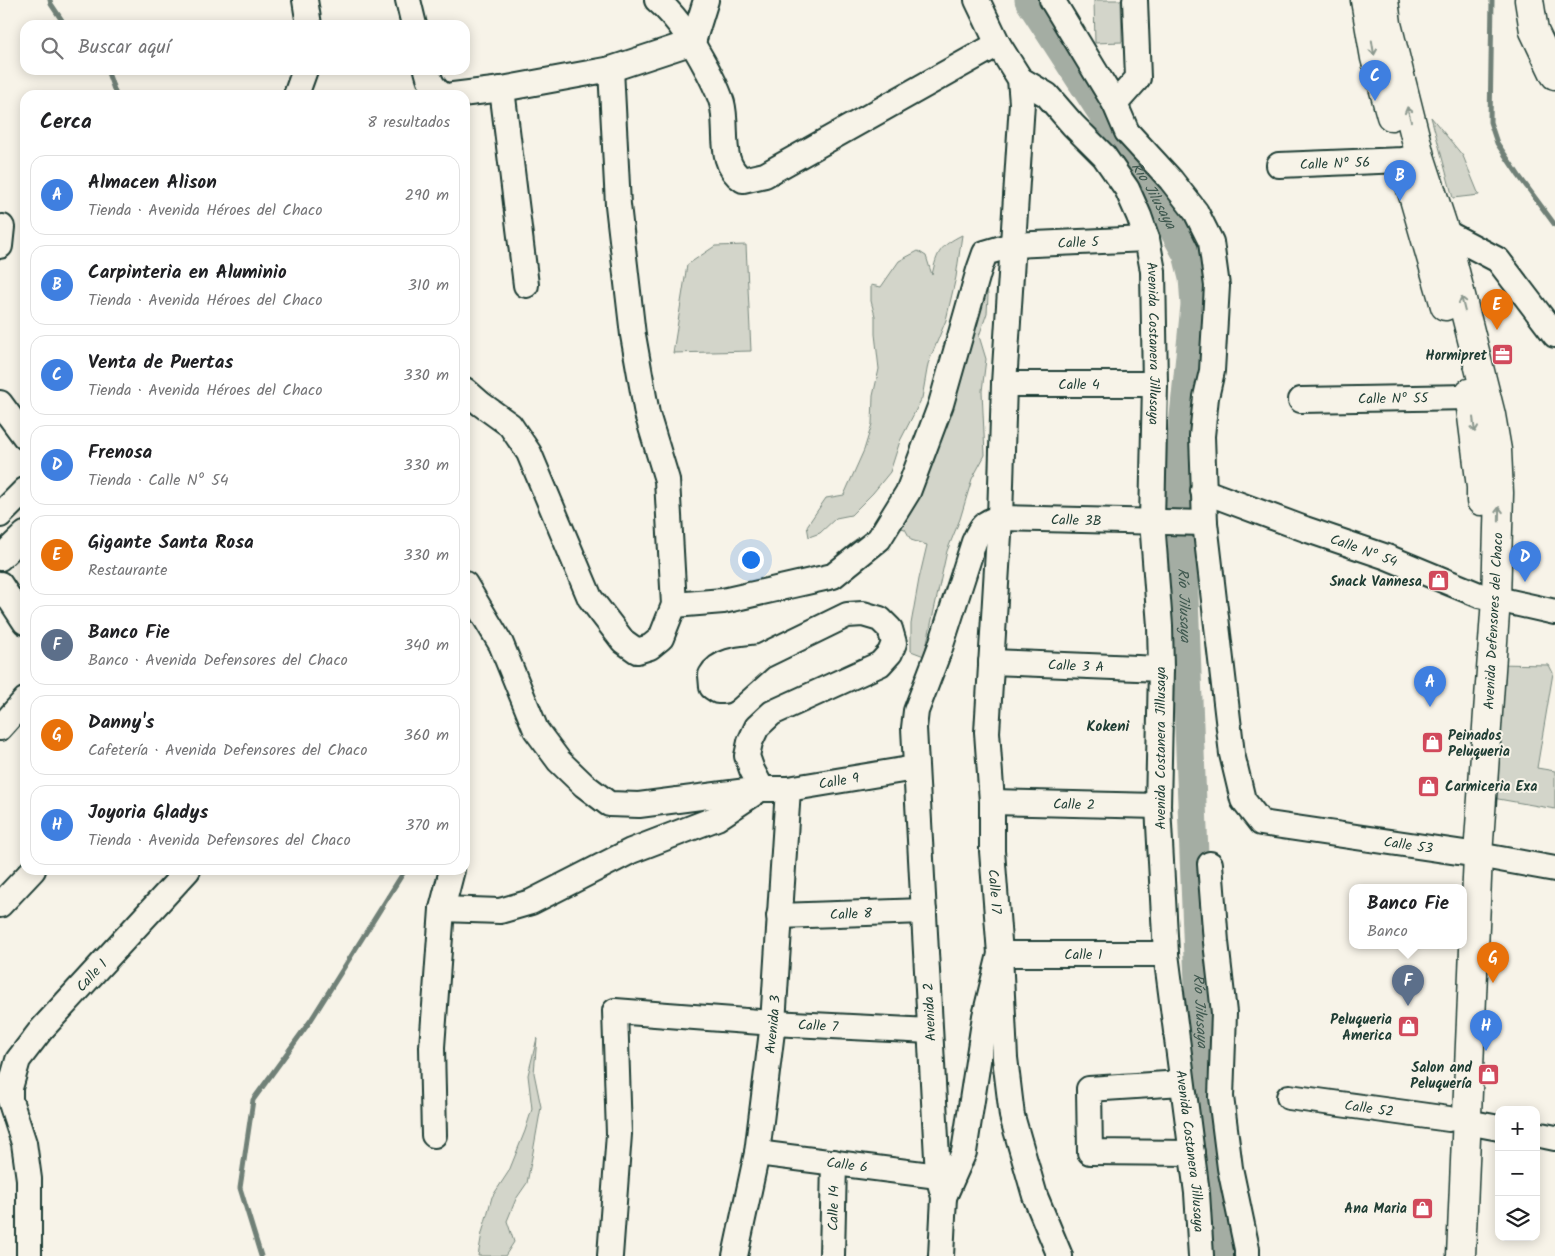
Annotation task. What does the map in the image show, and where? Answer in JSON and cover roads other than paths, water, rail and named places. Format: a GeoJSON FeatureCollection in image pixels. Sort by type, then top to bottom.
{"type":"FeatureCollection","features":[{"type":"Feature","properties":{"kind":"main road"},"geometry":{"type":"LineString","coordinates":[[1365,0],[1375,58],[1411,158]]}},
{"type":"Feature","properties":{"kind":"main road","name":"Avenida Defensores del Chaco"},"geometry":{"type":"LineString","coordinates":[[1384,0],[1411,158],[1435,235],[1478,395],[1491,415],[1497,450],[1499,493],[1488,597],[1467,902]]}},
{"type":"Feature","properties":{"kind":"main road"},"geometry":{"type":"LineString","coordinates":[[1529,0],[1534,31],[1552,61]]}},
{"type":"Feature","properties":{"kind":"main road","name":"Avenida Defensores del Chaco"},"geometry":{"type":"LineString","coordinates":[[1461,884],[1469,854]]}},
{"type":"Feature","properties":{"kind":"main road","name":"Avenida Defensores del Chaco"},"geometry":{"type":"LineString","coordinates":[[1457,949],[1461,1256]]}},
{"type":"Feature","properties":{"kind":"main road","name":"Avenida Defensores del Chaco"},"geometry":{"type":"LineString","coordinates":[[1444,1256],[1458,1120],[1465,949]]}},
{"type":"Feature","properties":{"kind":"street"},"geometry":{"type":"LineString","coordinates":[[305,0],[309,20]]}},
{"type":"Feature","properties":{"kind":"street"},"geometry":{"type":"LineString","coordinates":[[408,0],[413,20]]}},
{"type":"Feature","properties":{"kind":"street"},"geometry":{"type":"LineString","coordinates":[[657,0],[669,10],[693,42],[722,104],[725,144],[729,162],[735,175],[744,180],[766,175],[998,44]]}},
{"type":"Feature","properties":{"kind":"street"},"geometry":{"type":"LineString","coordinates":[[693,42],[706,0]]}},
{"type":"Feature","properties":{"kind":"street"},"geometry":{"type":"LineString","coordinates":[[977,0],[998,44],[1020,79]]}},
{"type":"Feature","properties":{"kind":"street"},"geometry":{"type":"LineString","coordinates":[[1052,0],[1115,104],[1127,132],[1172,180],[1196,212],[1211,242],[1217,286],[1212,371],[1206,397],[1202,436],[1203,491],[1198,523]]}},
{"type":"Feature","properties":{"kind":"street"},"geometry":{"type":"LineString","coordinates":[[1115,104],[1138,78],[1135,0]]}},
{"type":"Feature","properties":{"kind":"street"},"geometry":{"type":"LineString","coordinates":[[470,93],[611,69],[693,42]]}},
{"type":"Feature","properties":{"kind":"street"},"geometry":{"type":"LineString","coordinates":[[470,394],[510,425],[529,453],[590,598],[623,641],[637,651],[650,647],[661,638],[674,605],[667,480],[647,414],[632,325],[618,205],[611,69]]}},
{"type":"Feature","properties":{"kind":"street"},"geometry":{"type":"LineString","coordinates":[[298,90],[303,75]]}},
{"type":"Feature","properties":{"kind":"street"},"geometry":{"type":"LineString","coordinates":[[428,75],[435,90]]}},
{"type":"Feature","properties":{"kind":"street","name":"Avenida Costanera Jillusaya"},"geometry":{"type":"LineString","coordinates":[[1020,79],[1047,95],[1104,156],[1127,189],[1147,239],[1153,271],[1161,669],[1158,806],[1166,954],[1197,1193],[1201,1256]]}},
{"type":"Feature","properties":{"kind":"street","name":"Calle 17"},"geometry":{"type":"LineString","coordinates":[[1020,79],[1022,103],[1004,384],[1000,518],[987,732],[992,802],[992,851],[1000,954],[1005,1058],[1012,1116],[1035,1196],[1060,1256]]}},
{"type":"Feature","properties":{"kind":"street"},"geometry":{"type":"LineString","coordinates":[[502,89],[526,285]]}},
{"type":"Feature","properties":{"kind":"street","name":"Calle Nº 56"},"geometry":{"type":"LineString","coordinates":[[1280,166],[1411,158]]}},
{"type":"Feature","properties":{"kind":"street"},"geometry":{"type":"LineString","coordinates":[[1435,235],[1498,260],[1555,335]]}},
{"type":"Feature","properties":{"kind":"street","name":"Calle 5"},"geometry":{"type":"LineString","coordinates":[[674,605],[723,601],[833,576],[879,539],[908,492],[931,431],[941,404],[985,253],[1012,245],[1147,239]]}},
{"type":"Feature","properties":{"kind":"street","name":"Calle 4"},"geometry":{"type":"LineString","coordinates":[[1004,384],[1155,384]]}},
{"type":"Feature","properties":{"kind":"street","name":"Calle Nº 55"},"geometry":{"type":"LineString","coordinates":[[1301,400],[1478,395]]}},
{"type":"Feature","properties":{"kind":"street"},"geometry":{"type":"LineString","coordinates":[[0,403],[20,430]]}},
{"type":"Feature","properties":{"kind":"street","name":"Calle Nº 54"},"geometry":{"type":"LineString","coordinates":[[1203,491],[1387,557],[1488,597],[1555,612]]}},
{"type":"Feature","properties":{"kind":"street"},"geometry":{"type":"LineString","coordinates":[[0,515],[20,495]]}},
{"type":"Feature","properties":{"kind":"street","name":"Calle 3B"},"geometry":{"type":"LineString","coordinates":[[1000,518],[1198,523]]}},
{"type":"Feature","properties":{"kind":"street","name":"Avenida 2"},"geometry":{"type":"LineString","coordinates":[[941,1256],[941,1186],[930,1031],[914,728],[916,711],[940,648],[974,542],[981,527],[990,520],[1000,518]]}},
{"type":"Feature","properties":{"kind":"street","name":"Calle 53"},"geometry":{"type":"LineString","coordinates":[[1198,523],[1232,754],[1243,800],[1261,823],[1469,854],[1555,869]]}},
{"type":"Feature","properties":{"kind":"street"},"geometry":{"type":"LineString","coordinates":[[0,558],[20,539]]}},
{"type":"Feature","properties":{"kind":"street"},"geometry":{"type":"LineString","coordinates":[[0,584],[20,614]]}},
{"type":"Feature","properties":{"kind":"street","name":"Calle 9"},"geometry":{"type":"LineString","coordinates":[[470,592],[501,644],[536,730],[559,761],[584,785],[609,804],[639,805],[762,789],[788,789],[915,768]]}},
{"type":"Feature","properties":{"kind":"street"},"geometry":{"type":"LineString","coordinates":[[442,909],[500,911],[531,902],[631,851],[716,818],[762,789],[747,756],[756,727],[772,713],[880,664],[890,653],[894,643],[890,629],[880,618],[863,614],[847,615],[760,657]]}},
{"type":"Feature","properties":{"kind":"street","name":"Calle 3 A"},"geometry":{"type":"LineString","coordinates":[[991,662],[1161,669]]}},
{"type":"Feature","properties":{"kind":"street"},"geometry":{"type":"LineString","coordinates":[[0,728],[20,706]]}},
{"type":"Feature","properties":{"kind":"street","name":"Avenida 3"},"geometry":{"type":"LineString","coordinates":[[735,1256],[757,1152],[773,1023],[788,789]]}},
{"type":"Feature","properties":{"kind":"street","name":"Calle 2"},"geometry":{"type":"LineString","coordinates":[[992,802],[1158,806]]}},
{"type":"Feature","properties":{"kind":"street"},"geometry":{"type":"LineString","coordinates":[[1210,864],[1224,1013],[1221,1097],[1230,1168],[1247,1256]]}},
{"type":"Feature","properties":{"kind":"street"},"geometry":{"type":"LineString","coordinates":[[0,905],[28,875]]}},
{"type":"Feature","properties":{"kind":"street","name":"Calle 1"},"geometry":{"type":"LineString","coordinates":[[29,1256],[29,1179],[24,1143],[10,1100],[10,1088],[18,1060],[41,1030],[176,875]]}},
{"type":"Feature","properties":{"kind":"street"},"geometry":{"type":"LineString","coordinates":[[434,1135],[432,1048],[442,909],[451,875]]}},
{"type":"Feature","properties":{"kind":"street","name":"Calle 8"},"geometry":{"type":"LineString","coordinates":[[779,916],[924,911]]}},
{"type":"Feature","properties":{"kind":"street"},"geometry":{"type":"LineString","coordinates":[[941,1186],[964,1152],[985,1016],[1000,954]]}},
{"type":"Feature","properties":{"kind":"street","name":"Calle 1"},"geometry":{"type":"LineString","coordinates":[[1000,954],[1166,954]]}},
{"type":"Feature","properties":{"kind":"street","name":"Calle 7"},"geometry":{"type":"LineString","coordinates":[[610,1256],[619,1134],[615,1010],[773,1023],[930,1031]]}},
{"type":"Feature","properties":{"kind":"street"},"geometry":{"type":"LineString","coordinates":[[1182,1083],[1089,1089],[1090,1152],[1192,1153]]}},
{"type":"Feature","properties":{"kind":"street","name":"Calle 52"},"geometry":{"type":"LineString","coordinates":[[1289,1097],[1458,1120],[1495,1127]]}},
{"type":"Feature","properties":{"kind":"street"},"geometry":{"type":"LineString","coordinates":[[1540,1135],[1555,1138]]}},
{"type":"Feature","properties":{"kind":"street","name":"Calle 6"},"geometry":{"type":"LineString","coordinates":[[757,1152],[834,1162],[941,1186]]}},
{"type":"Feature","properties":{"kind":"street","name":"Calle 14"},"geometry":{"type":"LineString","coordinates":[[832,1256],[834,1162]]}},
{"type":"Feature","properties":{"kind":"waterway"},"geometry":{"type":"LineString","coordinates":[[50,0],[62,20]]}},
{"type":"Feature","properties":{"kind":"waterway","name":"Río Jilusaya"},"geometry":{"type":"LineString","coordinates":[[1029,0],[1147,182],[1187,254],[1193,278],[1195,305],[1179,467],[1199,984],[1205,1088],[1222,1256]]}},
{"type":"Feature","properties":{"kind":"waterway"},"geometry":{"type":"LineString","coordinates":[[1492,0],[1490,122],[1497,143],[1555,225]]}},
{"type":"Feature","properties":{"kind":"waterway"},"geometry":{"type":"LineString","coordinates":[[109,75],[114,90]]}},
{"type":"Feature","properties":{"kind":"waterway"},"geometry":{"type":"LineString","coordinates":[[261,1256],[240,1188],[253,1100],[311,1020],[402,875]]}},
{"type":"Feature","properties":{"kind":"place","name":"Venta de Puertas"},"geometry":{"type":"Point","coordinates":[1375,101]}},
{"type":"Feature","properties":{"kind":"place","name":"Carpinteria en Aluminio"},"geometry":{"type":"Point","coordinates":[1400,201]}},
{"type":"Feature","properties":{"kind":"place","name":"Gigante Santa Rosa"},"geometry":{"type":"Point","coordinates":[1497,330]}},
{"type":"Feature","properties":{"kind":"place","name":"Hormipret"},"geometry":{"type":"Point","coordinates":[1503,355]}},
{"type":"Feature","properties":{"kind":"place","name":"Snack Vannesa"},"geometry":{"type":"Point","coordinates":[1438,581]}},
{"type":"Feature","properties":{"kind":"place","name":"Frenosa"},"geometry":{"type":"Point","coordinates":[1525,582]}},
{"type":"Feature","properties":{"kind":"place","name":"Almacen Alison"},"geometry":{"type":"Point","coordinates":[1430,707]}},
{"type":"Feature","properties":{"kind":"place","name":"Peinados Peluqueria"},"geometry":{"type":"Point","coordinates":[1432,743]}},
{"type":"Feature","properties":{"kind":"place","name":"Carmiceria Exa"},"geometry":{"type":"Point","coordinates":[1429,786]}},
{"type":"Feature","properties":{"kind":"place","name":"Danny's"},"geometry":{"type":"Point","coordinates":[1493,983]}},
{"type":"Feature","properties":{"kind":"place","name":"Banco Fie"},"geometry":{"type":"Point","coordinates":[1408,1006]}},
{"type":"Feature","properties":{"kind":"place","name":"Peluqueria America"},"geometry":{"type":"Point","coordinates":[1408,1027]}},
{"type":"Feature","properties":{"kind":"place","name":"Joyoria Gladys"},"geometry":{"type":"Point","coordinates":[1486,1051]}},
{"type":"Feature","properties":{"kind":"place","name":"Salon and Peluquería"},"geometry":{"type":"Point","coordinates":[1488,1075]}},
{"type":"Feature","properties":{"kind":"place","name":"Ana Maria"},"geometry":{"type":"Point","coordinates":[1423,1208]}},
{"type":"Feature","properties":{"kind":"district","name":"Kokeni"},"geometry":{"type":"Point","coordinates":[1108,726]}}]}
